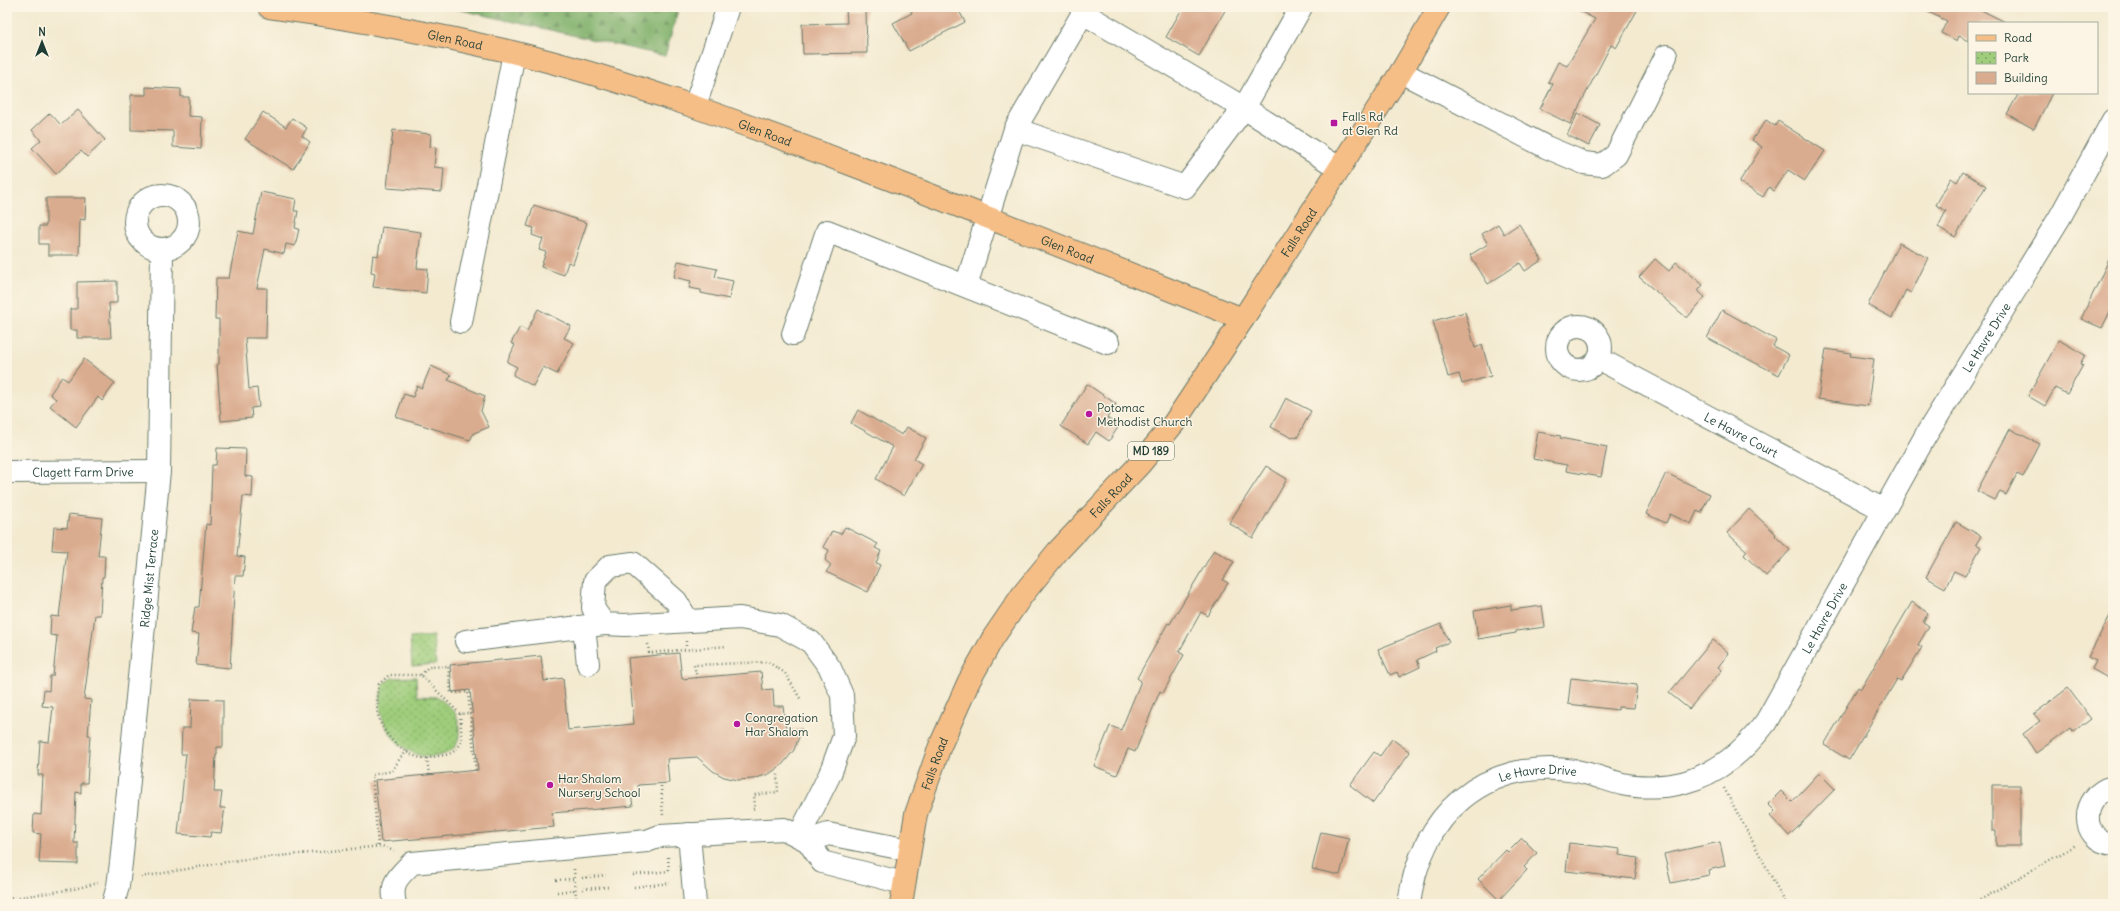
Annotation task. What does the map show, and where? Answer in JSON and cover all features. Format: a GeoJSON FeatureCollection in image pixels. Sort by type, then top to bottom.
{"type":"FeatureCollection","features":[{"type":"Feature","properties":{"kind":"main road","name":"Glen Road"},"geometry":{"type":"LineString","coordinates":[[269,7],[342,17],[424,32],[594,74],[695,106],[988,217],[1243,319]]}},
{"type":"Feature","properties":{"kind":"main road","name":"Falls Road"},"geometry":{"type":"LineString","coordinates":[[901,904],[903,883],[916,814],[940,746],[969,681],[993,638],[1023,594],[1058,552],[1140,464],[1174,422],[1243,319],[1401,72],[1439,7]]}},
{"type":"Feature","properties":{"kind":"street"},"geometry":{"type":"LineString","coordinates":[[695,106],[728,7]]}},
{"type":"Feature","properties":{"kind":"street"},"geometry":{"type":"LineString","coordinates":[[1015,129],[1185,187],[1244,108],[1301,7]]}},
{"type":"Feature","properties":{"kind":"street"},"geometry":{"type":"LineString","coordinates":[[966,286],[1015,129],[1083,13],[1244,108],[1339,168]]}},
{"type":"Feature","properties":{"kind":"street"},"geometry":{"type":"LineString","coordinates":[[461,322],[514,53]]}},
{"type":"Feature","properties":{"kind":"street"},"geometry":{"type":"LineString","coordinates":[[1401,72],[1546,147],[1584,163],[1602,165],[1616,155],[1666,56]]}},
{"type":"Feature","properties":{"kind":"street","name":"Le Havre Drive"},"geometry":{"type":"LineString","coordinates":[[1408,904],[1417,864],[1434,830],[1456,804],[1485,783],[1502,777],[1528,771],[1553,769],[1576,771],[1623,784],[1648,786],[1682,783],[1715,771],[1739,753],[1766,722],[1884,510],[1954,389],[2060,216],[2113,120]]}},
{"type":"Feature","properties":{"kind":"street"},"geometry":{"type":"LineString","coordinates":[[793,334],[826,231],[1108,343]]}},
{"type":"Feature","properties":{"kind":"street","name":"Ridge Mist Terrace"},"geometry":{"type":"LineString","coordinates":[[113,904],[118,886],[121,862],[159,471],[162,250]]}},
{"type":"Feature","properties":{"kind":"street","name":"Le Havre Court"},"geometry":{"type":"LineString","coordinates":[[1599,359],[1884,510]]}},
{"type":"Feature","properties":{"kind":"street","name":"Clagett Farm Drive"},"geometry":{"type":"LineString","coordinates":[[7,472],[159,471]]}},
{"type":"Feature","properties":{"kind":"street"},"geometry":{"type":"LineString","coordinates":[[588,664],[594,625],[593,608],[595,581],[610,566],[633,563],[676,601],[688,621]]}},
{"type":"Feature","properties":{"kind":"street"},"geometry":{"type":"LineString","coordinates":[[466,641],[594,625],[740,618],[780,625],[810,642],[830,668],[842,695],[844,736],[804,838]]}},
{"type":"Feature","properties":{"kind":"street"},"geometry":{"type":"LineString","coordinates":[[2104,839],[2087,818],[2088,809],[2097,794],[2104,790],[2113,788]]}},
{"type":"Feature","properties":{"kind":"street"},"geometry":{"type":"LineString","coordinates":[[395,904],[393,894],[395,879],[412,862],[647,841],[666,835],[784,829],[804,838],[822,862],[903,883]]}},
{"type":"Feature","properties":{"kind":"street"},"geometry":{"type":"LineString","coordinates":[[689,834],[695,904]]}},
{"type":"Feature","properties":{"kind":"street"},"geometry":{"type":"LineString","coordinates":[[804,838],[828,834],[909,850]]}},
{"type":"Feature","properties":{"kind":"path"},"geometry":{"type":"LineString","coordinates":[[697,678],[694,665],[768,662],[785,673],[801,700]]}},
{"type":"Feature","properties":{"kind":"path"},"geometry":{"type":"LineString","coordinates":[[421,675],[428,667],[448,666],[451,693],[468,692],[476,772]]}},
{"type":"Feature","properties":{"kind":"path"},"geometry":{"type":"LineString","coordinates":[[389,675],[421,675],[460,714],[462,741],[459,747],[448,755],[427,758],[407,752],[396,744],[381,724],[377,704],[379,684],[389,675]]}},
{"type":"Feature","properties":{"kind":"path"},"geometry":{"type":"LineString","coordinates":[[460,714],[470,713]]}},
{"type":"Feature","properties":{"kind":"path"},"geometry":{"type":"LineString","coordinates":[[378,846],[372,775],[392,771],[399,760],[407,752]]}},
{"type":"Feature","properties":{"kind":"path"},"geometry":{"type":"LineString","coordinates":[[427,758],[428,775]]}},
{"type":"Feature","properties":{"kind":"path"},"geometry":{"type":"LineString","coordinates":[[1715,771],[1786,904]]}},
{"type":"Feature","properties":{"kind":"path"},"geometry":{"type":"LineString","coordinates":[[661,786],[671,890]]}},
{"type":"Feature","properties":{"kind":"path"},"geometry":{"type":"LineString","coordinates":[[1973,904],[2104,839]]}},
{"type":"Feature","properties":{"kind":"path"},"geometry":{"type":"LineString","coordinates":[[140,877],[238,860],[378,846],[392,849],[399,855]]}},
{"type":"Feature","properties":{"kind":"path"},"geometry":{"type":"LineString","coordinates":[[632,875],[669,871]]}},
{"type":"Feature","properties":{"kind":"path"},"geometry":{"type":"LineString","coordinates":[[582,878],[606,875]]}},
{"type":"Feature","properties":{"kind":"path"},"geometry":{"type":"LineString","coordinates":[[556,880],[574,879]]}},
{"type":"Feature","properties":{"kind":"path"},"geometry":{"type":"LineString","coordinates":[[7,899],[74,889],[98,882]]}},
{"type":"Feature","properties":{"kind":"path"},"geometry":{"type":"LineString","coordinates":[[634,888],[670,883]]}},
{"type":"Feature","properties":{"kind":"path"},"geometry":{"type":"LineString","coordinates":[[583,889],[608,887]]}},
{"type":"Feature","properties":{"kind":"path"},"geometry":{"type":"LineString","coordinates":[[557,892],[575,890]]}},
{"type":"Feature","properties":{"kind":"green space"},"geometry":{"type":"Polygon","coordinates":[[[448,7],[679,7],[665,56],[448,7]]]}},
{"type":"Feature","properties":{"kind":"green space"},"geometry":{"type":"Polygon","coordinates":[[[433,636],[436,664],[412,666],[410,638],[433,636]]]}},
{"type":"Feature","properties":{"kind":"green space"},"geometry":{"type":"Polygon","coordinates":[[[416,677],[417,696],[438,697],[452,709],[457,717],[459,728],[458,741],[451,750],[434,757],[422,756],[411,752],[401,745],[386,727],[382,717],[380,706],[384,683],[392,678],[416,677]]]}},
{"type":"Feature","properties":{"kind":"building"},"geometry":{"type":"Polygon","coordinates":[[[909,7],[957,7],[965,22],[909,51],[893,23],[912,13],[909,7]]]}},
{"type":"Feature","properties":{"kind":"building"},"geometry":{"type":"Polygon","coordinates":[[[1183,7],[1227,7],[1199,56],[1166,37],[1183,7]]]}},
{"type":"Feature","properties":{"kind":"building"},"geometry":{"type":"Polygon","coordinates":[[[1572,7],[1639,7],[1616,48],[1611,45],[1570,124],[1540,109],[1553,84],[1548,82],[1558,62],[1567,66],[1595,19],[1572,7]]]}},
{"type":"Feature","properties":{"kind":"building"},"geometry":{"type":"Polygon","coordinates":[[[1918,7],[1975,7],[2005,22],[1968,22],[1968,40],[1959,36],[1957,41],[1941,33],[1947,21],[1918,7]]]}},
{"type":"Feature","properties":{"kind":"building"},"geometry":{"type":"Polygon","coordinates":[[[846,9],[866,9],[867,53],[803,54],[802,24],[847,23],[846,9]]]}},
{"type":"Feature","properties":{"kind":"building"},"geometry":{"type":"Polygon","coordinates":[[[146,87],[181,89],[181,97],[189,97],[188,116],[202,117],[201,149],[173,147],[173,131],[131,130],[131,95],[146,95],[146,87]]]}},
{"type":"Feature","properties":{"kind":"building"},"geometry":{"type":"Polygon","coordinates":[[[2018,94],[2052,94],[2034,129],[2007,114],[2018,94]]]}},
{"type":"Feature","properties":{"kind":"building"},"geometry":{"type":"Polygon","coordinates":[[[78,110],[105,140],[87,157],[81,151],[56,174],[32,148],[41,140],[32,130],[50,113],[61,125],[78,110]]]}},
{"type":"Feature","properties":{"kind":"building"},"geometry":{"type":"Polygon","coordinates":[[[263,112],[286,127],[292,118],[307,128],[302,136],[310,142],[293,169],[245,139],[263,112]]]}},
{"type":"Feature","properties":{"kind":"building"},"geometry":{"type":"Polygon","coordinates":[[[1578,113],[1600,125],[1589,146],[1567,135],[1578,113]]]}},
{"type":"Feature","properties":{"kind":"building"},"geometry":{"type":"Polygon","coordinates":[[[1766,120],[1775,126],[1778,121],[1825,151],[1805,181],[1788,170],[1774,191],[1769,187],[1763,197],[1739,182],[1762,147],[1752,140],[1766,120]]]}},
{"type":"Feature","properties":{"kind":"building"},"geometry":{"type":"Polygon","coordinates":[[[393,130],[431,134],[430,147],[436,148],[434,167],[444,168],[442,192],[387,188],[393,130]]]}},
{"type":"Feature","properties":{"kind":"building"},"geometry":{"type":"Polygon","coordinates":[[[1963,172],[1986,186],[1955,237],[1938,227],[1946,211],[1936,205],[1951,178],[1957,182],[1963,172]]]}},
{"type":"Feature","properties":{"kind":"building"},"geometry":{"type":"Polygon","coordinates":[[[261,192],[296,199],[294,211],[298,211],[295,228],[299,229],[295,246],[286,244],[284,254],[265,249],[257,288],[267,288],[266,338],[245,338],[249,389],[257,388],[259,407],[251,408],[252,418],[221,421],[217,365],[219,364],[219,319],[215,319],[216,278],[229,278],[238,231],[253,234],[261,192]]]}},
{"type":"Feature","properties":{"kind":"building"},"geometry":{"type":"Polygon","coordinates":[[[46,198],[86,198],[85,220],[80,219],[79,255],[48,255],[48,244],[39,244],[39,226],[46,226],[46,198]]]}},
{"type":"Feature","properties":{"kind":"building"},"geometry":{"type":"Polygon","coordinates":[[[534,205],[587,223],[573,264],[568,262],[564,275],[541,267],[546,252],[539,250],[543,239],[532,235],[534,228],[527,226],[534,205]]]}},
{"type":"Feature","properties":{"kind":"building"},"geometry":{"type":"Polygon","coordinates":[[[1498,224],[1504,234],[1519,224],[1542,260],[1525,271],[1520,263],[1488,284],[1470,255],[1488,244],[1482,234],[1498,224]]]}},
{"type":"Feature","properties":{"kind":"building"},"geometry":{"type":"Polygon","coordinates":[[[382,227],[421,232],[417,268],[428,269],[426,293],[373,287],[375,273],[371,272],[373,255],[378,256],[382,227]]]}},
{"type":"Feature","properties":{"kind":"building"},"geometry":{"type":"Polygon","coordinates":[[[1899,243],[1928,258],[1911,293],[1906,290],[1892,318],[1868,305],[1899,243]]]}},
{"type":"Feature","properties":{"kind":"building"},"geometry":{"type":"Polygon","coordinates":[[[2113,251],[2113,305],[2102,328],[2081,319],[2113,251]]]}},
{"type":"Feature","properties":{"kind":"building"},"geometry":{"type":"Polygon","coordinates":[[[1655,259],[1669,271],[1676,262],[1703,285],[1698,291],[1705,297],[1687,318],[1639,277],[1655,259]]]}},
{"type":"Feature","properties":{"kind":"building"},"geometry":{"type":"Polygon","coordinates":[[[678,261],[717,269],[715,277],[733,281],[729,299],[701,293],[701,290],[689,288],[691,281],[674,277],[678,261]]]}},
{"type":"Feature","properties":{"kind":"building"},"geometry":{"type":"Polygon","coordinates":[[[117,281],[117,303],[109,303],[111,338],[77,338],[77,330],[70,330],[70,309],[77,309],[77,282],[117,281]]]}},
{"type":"Feature","properties":{"kind":"building"},"geometry":{"type":"Polygon","coordinates":[[[538,309],[571,326],[564,338],[574,343],[557,374],[543,367],[533,386],[513,375],[517,367],[507,362],[515,345],[511,343],[520,327],[527,331],[538,309]]]}},
{"type":"Feature","properties":{"kind":"building"},"geometry":{"type":"Polygon","coordinates":[[[1722,310],[1776,340],[1773,346],[1789,355],[1779,375],[1707,338],[1722,310]]]}},
{"type":"Feature","properties":{"kind":"building"},"geometry":{"type":"Polygon","coordinates":[[[1465,312],[1475,348],[1482,345],[1491,376],[1462,384],[1459,374],[1448,377],[1433,321],[1465,312]]]}},
{"type":"Feature","properties":{"kind":"building"},"geometry":{"type":"Polygon","coordinates":[[[2059,340],[2085,355],[2080,364],[2083,365],[2067,394],[2055,388],[2045,406],[2028,396],[2059,340]]]}},
{"type":"Feature","properties":{"kind":"building"},"geometry":{"type":"Polygon","coordinates":[[[1826,349],[1851,353],[1850,356],[1874,359],[1868,406],[1818,399],[1826,349]]]}},
{"type":"Feature","properties":{"kind":"building"},"geometry":{"type":"Polygon","coordinates":[[[84,359],[115,383],[102,401],[98,397],[76,427],[50,406],[56,399],[50,394],[62,377],[68,381],[84,359]]]}},
{"type":"Feature","properties":{"kind":"building"},"geometry":{"type":"Polygon","coordinates":[[[431,366],[451,375],[448,380],[485,396],[481,411],[489,427],[474,433],[470,440],[396,417],[404,394],[413,397],[417,386],[422,388],[431,366]]]}},
{"type":"Feature","properties":{"kind":"building","name":"Potomac Methodist Church"},"geometry":{"type":"Polygon","coordinates":[[[1087,384],[1116,404],[1107,418],[1119,426],[1109,441],[1096,432],[1088,444],[1061,426],[1087,384]]]}},
{"type":"Feature","properties":{"kind":"building"},"geometry":{"type":"Polygon","coordinates":[[[1286,398],[1311,411],[1297,438],[1293,436],[1292,438],[1271,427],[1286,398]]]}},
{"type":"Feature","properties":{"kind":"building"},"geometry":{"type":"Polygon","coordinates":[[[858,410],[902,435],[907,427],[926,438],[914,459],[922,464],[904,496],[876,479],[893,447],[851,423],[858,410]]]}},
{"type":"Feature","properties":{"kind":"building"},"geometry":{"type":"Polygon","coordinates":[[[2010,429],[2040,444],[2023,477],[2017,474],[2006,495],[2000,492],[1995,500],[1977,491],[2010,429]]]}},
{"type":"Feature","properties":{"kind":"building"},"geometry":{"type":"Polygon","coordinates":[[[1538,432],[1607,447],[1601,477],[1566,471],[1567,465],[1533,459],[1538,432]]]}},
{"type":"Feature","properties":{"kind":"building"},"geometry":{"type":"Polygon","coordinates":[[[217,448],[246,449],[245,476],[253,477],[252,497],[243,496],[237,556],[245,557],[243,576],[235,576],[230,668],[196,665],[199,634],[191,633],[195,607],[199,607],[206,524],[210,525],[212,465],[216,465],[217,448]]]}},
{"type":"Feature","properties":{"kind":"building"},"geometry":{"type":"Polygon","coordinates":[[[1266,466],[1287,479],[1253,538],[1229,523],[1266,466]]]}},
{"type":"Feature","properties":{"kind":"building"},"geometry":{"type":"Polygon","coordinates":[[[1666,473],[1710,494],[1701,513],[1697,511],[1691,524],[1670,514],[1666,523],[1646,514],[1666,473]]]}},
{"type":"Feature","properties":{"kind":"building"},"geometry":{"type":"Polygon","coordinates":[[[1749,509],[1776,534],[1775,536],[1790,550],[1766,576],[1744,555],[1747,551],[1727,533],[1749,509]]]}},
{"type":"Feature","properties":{"kind":"building"},"geometry":{"type":"Polygon","coordinates":[[[69,514],[102,518],[98,556],[105,556],[104,577],[102,577],[100,615],[95,615],[84,699],[91,700],[88,735],[90,735],[87,783],[81,783],[81,793],[76,792],[74,843],[78,843],[78,864],[39,863],[41,834],[33,833],[34,814],[41,815],[43,775],[38,775],[40,741],[49,742],[53,707],[42,706],[44,690],[49,691],[50,676],[53,676],[57,636],[50,635],[51,616],[59,617],[67,551],[52,550],[54,527],[67,528],[69,514]]]}},
{"type":"Feature","properties":{"kind":"building"},"geometry":{"type":"Polygon","coordinates":[[[1956,522],[1981,536],[1976,544],[1981,547],[1965,576],[1954,571],[1945,588],[1926,577],[1956,522]]]}},
{"type":"Feature","properties":{"kind":"building"},"geometry":{"type":"Polygon","coordinates":[[[845,527],[878,544],[875,548],[881,551],[876,563],[880,565],[868,592],[826,572],[831,565],[825,560],[829,550],[823,547],[832,531],[841,534],[845,527]]]}},
{"type":"Feature","properties":{"kind":"building"},"geometry":{"type":"Polygon","coordinates":[[[1214,550],[1234,562],[1223,580],[1228,583],[1208,616],[1201,612],[1179,652],[1184,655],[1163,693],[1160,691],[1135,752],[1128,749],[1117,775],[1094,766],[1110,726],[1121,730],[1141,681],[1137,678],[1168,623],[1170,624],[1214,550]]]}},
{"type":"Feature","properties":{"kind":"building"},"geometry":{"type":"Polygon","coordinates":[[[1912,602],[1928,613],[1923,622],[1929,626],[1918,645],[1922,647],[1901,681],[1897,679],[1849,760],[1824,745],[1858,687],[1861,689],[1912,602]]]}},
{"type":"Feature","properties":{"kind":"building"},"geometry":{"type":"Polygon","coordinates":[[[1511,605],[1511,610],[1542,606],[1545,627],[1478,639],[1474,611],[1511,605]]]}},
{"type":"Feature","properties":{"kind":"building"},"geometry":{"type":"Polygon","coordinates":[[[2113,610],[2113,681],[2092,669],[2096,661],[2088,657],[2113,610]]]}},
{"type":"Feature","properties":{"kind":"building"},"geometry":{"type":"Polygon","coordinates":[[[1441,624],[1449,642],[1435,648],[1436,651],[1417,660],[1420,667],[1399,677],[1397,672],[1390,675],[1378,649],[1441,624]]]}},
{"type":"Feature","properties":{"kind":"building"},"geometry":{"type":"Polygon","coordinates":[[[1713,640],[1729,653],[1718,667],[1722,670],[1689,709],[1669,693],[1713,640]]]}},
{"type":"Feature","properties":{"kind":"building"},"geometry":{"type":"Polygon","coordinates":[[[679,653],[682,679],[761,672],[763,690],[773,689],[774,706],[783,706],[786,730],[802,729],[794,750],[782,765],[769,774],[753,779],[738,780],[724,777],[713,771],[697,757],[667,759],[669,783],[638,785],[639,794],[631,794],[633,806],[552,813],[554,827],[381,842],[375,780],[478,770],[470,690],[452,692],[450,665],[541,656],[544,681],[563,678],[568,730],[634,724],[628,658],[679,653]]]}},
{"type":"Feature","properties":{"kind":"building"},"geometry":{"type":"Polygon","coordinates":[[[1571,678],[1637,685],[1634,708],[1618,707],[1618,710],[1568,704],[1571,678]]]}},
{"type":"Feature","properties":{"kind":"building"},"geometry":{"type":"Polygon","coordinates":[[[2068,688],[2091,719],[2074,732],[2070,728],[2036,753],[2023,734],[2040,721],[2034,714],[2068,688]]]}},
{"type":"Feature","properties":{"kind":"building"},"geometry":{"type":"Polygon","coordinates":[[[191,699],[223,700],[223,747],[217,747],[214,792],[222,792],[220,808],[225,808],[221,833],[211,832],[210,837],[178,834],[186,754],[181,754],[182,728],[190,728],[191,699]]]}},
{"type":"Feature","properties":{"kind":"building"},"geometry":{"type":"Polygon","coordinates":[[[1392,739],[1410,752],[1373,803],[1350,785],[1374,752],[1380,756],[1392,739]]]}},
{"type":"Feature","properties":{"kind":"building"},"geometry":{"type":"Polygon","coordinates":[[[1819,773],[1835,789],[1789,836],[1770,816],[1775,811],[1768,804],[1781,791],[1792,802],[1819,773]]]}},
{"type":"Feature","properties":{"kind":"building"},"geometry":{"type":"Polygon","coordinates":[[[1992,785],[2020,785],[2020,846],[1996,846],[1996,830],[1992,830],[1992,785]]]}},
{"type":"Feature","properties":{"kind":"building"},"geometry":{"type":"Polygon","coordinates":[[[1321,832],[1349,838],[1340,875],[1312,869],[1321,832]]]}},
{"type":"Feature","properties":{"kind":"building"},"geometry":{"type":"Polygon","coordinates":[[[1522,838],[1537,853],[1524,867],[1527,870],[1499,900],[1478,879],[1506,850],[1508,852],[1522,838]]]}},
{"type":"Feature","properties":{"kind":"building"},"geometry":{"type":"Polygon","coordinates":[[[1720,842],[1725,866],[1708,870],[1709,875],[1671,883],[1664,854],[1720,842]]]}},
{"type":"Feature","properties":{"kind":"building"},"geometry":{"type":"Polygon","coordinates":[[[1569,843],[1620,849],[1619,855],[1638,858],[1635,879],[1566,871],[1569,843]]]}},
{"type":"Feature","properties":{"kind":"place","name":"Falls Rd at Glen Rd"},"geometry":{"type":"Point","coordinates":[1334,123]}},
{"type":"Feature","properties":{"kind":"place","name":"Potomac Methodist Church"},"geometry":{"type":"Point","coordinates":[1089,414]}},
{"type":"Feature","properties":{"kind":"place","name":"Congregation Har Shalom"},"geometry":{"type":"Point","coordinates":[737,724]}},
{"type":"Feature","properties":{"kind":"place","name":"Har Shalom Nursery School"},"geometry":{"type":"Point","coordinates":[550,785]}}]}
